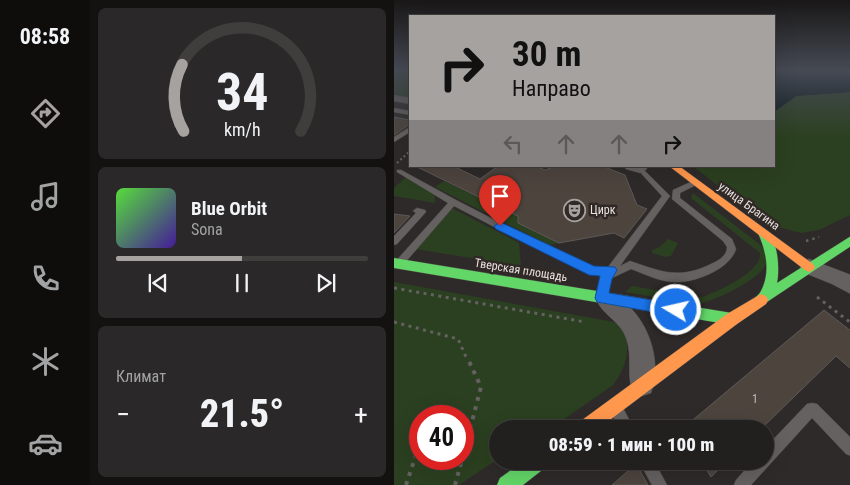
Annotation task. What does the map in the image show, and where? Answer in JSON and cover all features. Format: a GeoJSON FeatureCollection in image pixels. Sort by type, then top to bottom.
{"type":"FeatureCollection","features":[{"type":"Feature","properties":{"kind":"street"},"geometry":{"type":"LineString","coordinates":[[394,98],[409,101]]}},
{"type":"Feature","properties":{"kind":"street","name":"улица Брагина"},"geometry":{"type":"LineString","coordinates":[[674,167],[693,183],[809,267]]}},
{"type":"Feature","properties":{"kind":"street"},"geometry":{"type":"LineString","coordinates":[[763,233],[774,261],[772,282],[766,296]]}},
{"type":"Feature","properties":{"kind":"street"},"geometry":{"type":"LineString","coordinates":[[596,420],[732,319],[850,240]]}},
{"type":"Feature","properties":{"kind":"street","name":"Тверская площадь"},"geometry":{"type":"LineString","coordinates":[[396,264],[606,282],[732,319]]}},
{"type":"Feature","properties":{"kind":"street"},"geometry":{"type":"LineString","coordinates":[[809,267],[840,278],[850,286]]}},
{"type":"Feature","properties":{"kind":"street"},"geometry":{"type":"LineString","coordinates":[[606,282],[618,308],[635,330],[643,359],[642,384]]}},
{"type":"Feature","properties":{"kind":"street"},"geometry":{"type":"LineString","coordinates":[[508,485],[528,470]]}},
{"type":"Feature","properties":{"kind":"lane"},"geometry":{"type":"LineString","coordinates":[[394,110],[409,113]]}},
{"type":"Feature","properties":{"kind":"lane"},"geometry":{"type":"LineString","coordinates":[[394,140],[409,130]]}},
{"type":"Feature","properties":{"kind":"lane"},"geometry":{"type":"LineString","coordinates":[[606,282],[666,196],[637,167]]}},
{"type":"Feature","properties":{"kind":"lane"},"geometry":{"type":"LineString","coordinates":[[399,171],[453,202],[546,250],[593,271],[606,282]]}},
{"type":"Feature","properties":{"kind":"lane"},"geometry":{"type":"LineString","coordinates":[[606,282],[630,265],[666,277],[691,276],[722,263],[730,254],[732,248],[730,242],[676,199],[676,192],[693,183]]}},
{"type":"Feature","properties":{"kind":"lane"},"geometry":{"type":"LineString","coordinates":[[396,264],[453,202]]}},
{"type":"Feature","properties":{"kind":"lane"},"geometry":{"type":"LineString","coordinates":[[394,242],[422,212],[417,211]]}},
{"type":"Feature","properties":{"kind":"lane"},"geometry":{"type":"LineString","coordinates":[[614,406],[622,420]]}},
{"type":"Feature","properties":{"kind":"lane"},"geometry":{"type":"LineString","coordinates":[[774,449],[812,409],[850,448]]}},
{"type":"Feature","properties":{"kind":"lane"},"geometry":{"type":"LineString","coordinates":[[651,470],[660,485]]}},
{"type":"Feature","properties":{"kind":"lane"},"geometry":{"type":"LineString","coordinates":[[741,485],[755,470]]}},
{"type":"Feature","properties":{"kind":"path"},"geometry":{"type":"LineString","coordinates":[[394,288],[585,322]]}},
{"type":"Feature","properties":{"kind":"path"},"geometry":{"type":"LineString","coordinates":[[816,297],[850,323]]}},
{"type":"Feature","properties":{"kind":"path"},"geometry":{"type":"LineString","coordinates":[[394,322],[458,339],[481,386],[474,412]]}},
{"type":"Feature","properties":{"kind":"path"},"geometry":{"type":"LineString","coordinates":[[406,485],[411,470]]}},
{"type":"Feature","properties":{"kind":"path"},"geometry":{"type":"LineString","coordinates":[[455,485],[459,470]]}},
{"type":"Feature","properties":{"kind":"green space"},"geometry":{"type":"Polygon","coordinates":[[[394,93],[409,93],[409,98],[394,95],[394,93]]]}},
{"type":"Feature","properties":{"kind":"green space"},"geometry":{"type":"Polygon","coordinates":[[[850,93],[850,215],[819,230],[801,233],[778,227],[759,212],[733,198],[694,167],[775,167],[775,111],[796,96],[850,93]]]}},
{"type":"Feature","properties":{"kind":"green space"},"geometry":{"type":"Polygon","coordinates":[[[407,176],[435,196],[435,203],[394,196],[394,188],[407,176]]]}},
{"type":"Feature","properties":{"kind":"green space"},"geometry":{"type":"Polygon","coordinates":[[[444,181],[518,216],[559,243],[549,245],[435,187],[444,181]]]}},
{"type":"Feature","properties":{"kind":"green space"},"geometry":{"type":"Polygon","coordinates":[[[693,193],[762,247],[768,257],[765,266],[758,274],[738,288],[715,299],[697,304],[625,292],[632,286],[702,297],[738,280],[747,274],[759,260],[760,253],[691,198],[693,193]]]}},
{"type":"Feature","properties":{"kind":"green space"},"geometry":{"type":"Polygon","coordinates":[[[452,208],[519,243],[521,266],[415,249],[452,208]]]}},
{"type":"Feature","properties":{"kind":"green space"},"geometry":{"type":"Polygon","coordinates":[[[668,239],[678,243],[671,256],[665,257],[652,253],[652,250],[660,247],[668,239]]]}},
{"type":"Feature","properties":{"kind":"green space"},"geometry":{"type":"Polygon","coordinates":[[[394,282],[614,322],[621,328],[625,335],[627,352],[622,370],[613,385],[563,420],[489,420],[489,465],[459,485],[394,485],[394,282]]]}},
{"type":"Feature","properties":{"kind":"shaded area"},"geometry":{"type":"Polygon","coordinates":[[[775,93],[841,93],[796,96],[775,111],[775,93]]]}},
{"type":"Feature","properties":{"kind":"building"},"geometry":{"type":"Polygon","coordinates":[[[394,117],[409,120],[409,125],[394,135],[394,117]]]}},
{"type":"Feature","properties":{"kind":"building","name":"Цирк"},"geometry":{"type":"Polygon","coordinates":[[[417,167],[455,167],[480,179],[497,167],[538,167],[545,170],[553,167],[605,167],[625,175],[637,205],[647,209],[624,238],[614,233],[559,243],[518,223],[518,216],[417,167]]]}},
{"type":"Feature","properties":{"kind":"building"},"geometry":{"type":"Polygon","coordinates":[[[394,214],[410,216],[394,233],[394,214]]]}},
{"type":"Feature","properties":{"kind":"building"},"geometry":{"type":"Polygon","coordinates":[[[824,310],[851,331],[851,369],[836,356],[770,420],[693,420],[824,310]]]}},
{"type":"Feature","properties":{"kind":"building"},"geometry":{"type":"Polygon","coordinates":[[[629,470],[639,470],[648,485],[612,485],[629,470]]]}},
{"type":"Feature","properties":{"kind":"building"},"geometry":{"type":"Polygon","coordinates":[[[707,470],[718,470],[711,477],[707,470]]]}},
{"type":"Feature","properties":{"kind":"traffic: fast"},"geometry":{"type":"LineString","coordinates":[[763,233],[770,248],[773,264],[773,271],[766,295]]}},
{"type":"Feature","properties":{"kind":"traffic: fast"},"geometry":{"type":"LineString","coordinates":[[761,300],[851,240]]}},
{"type":"Feature","properties":{"kind":"traffic: fast"},"geometry":{"type":"LineString","coordinates":[[394,263],[732,319]]}},
{"type":"Feature","properties":{"kind":"traffic: fast"},"geometry":{"type":"LineString","coordinates":[[507,485],[528,470]]}},
{"type":"Feature","properties":{"kind":"traffic: slow"},"geometry":{"type":"LineString","coordinates":[[674,167],[809,267]]}},
{"type":"Feature","properties":{"kind":"traffic: slow"},"geometry":{"type":"LineString","coordinates":[[596,420],[732,319],[761,300]]}},
{"type":"Feature","properties":{"kind":"place","name":"Цирк"},"geometry":{"type":"Point","coordinates":[574,210]}},
{"type":"Feature","properties":{"kind":"route"},"geometry":{"type":"LineString","coordinates":[[500,226],[546,250],[593,271],[611,270],[606,277],[601,298],[676,310]]}}]}
